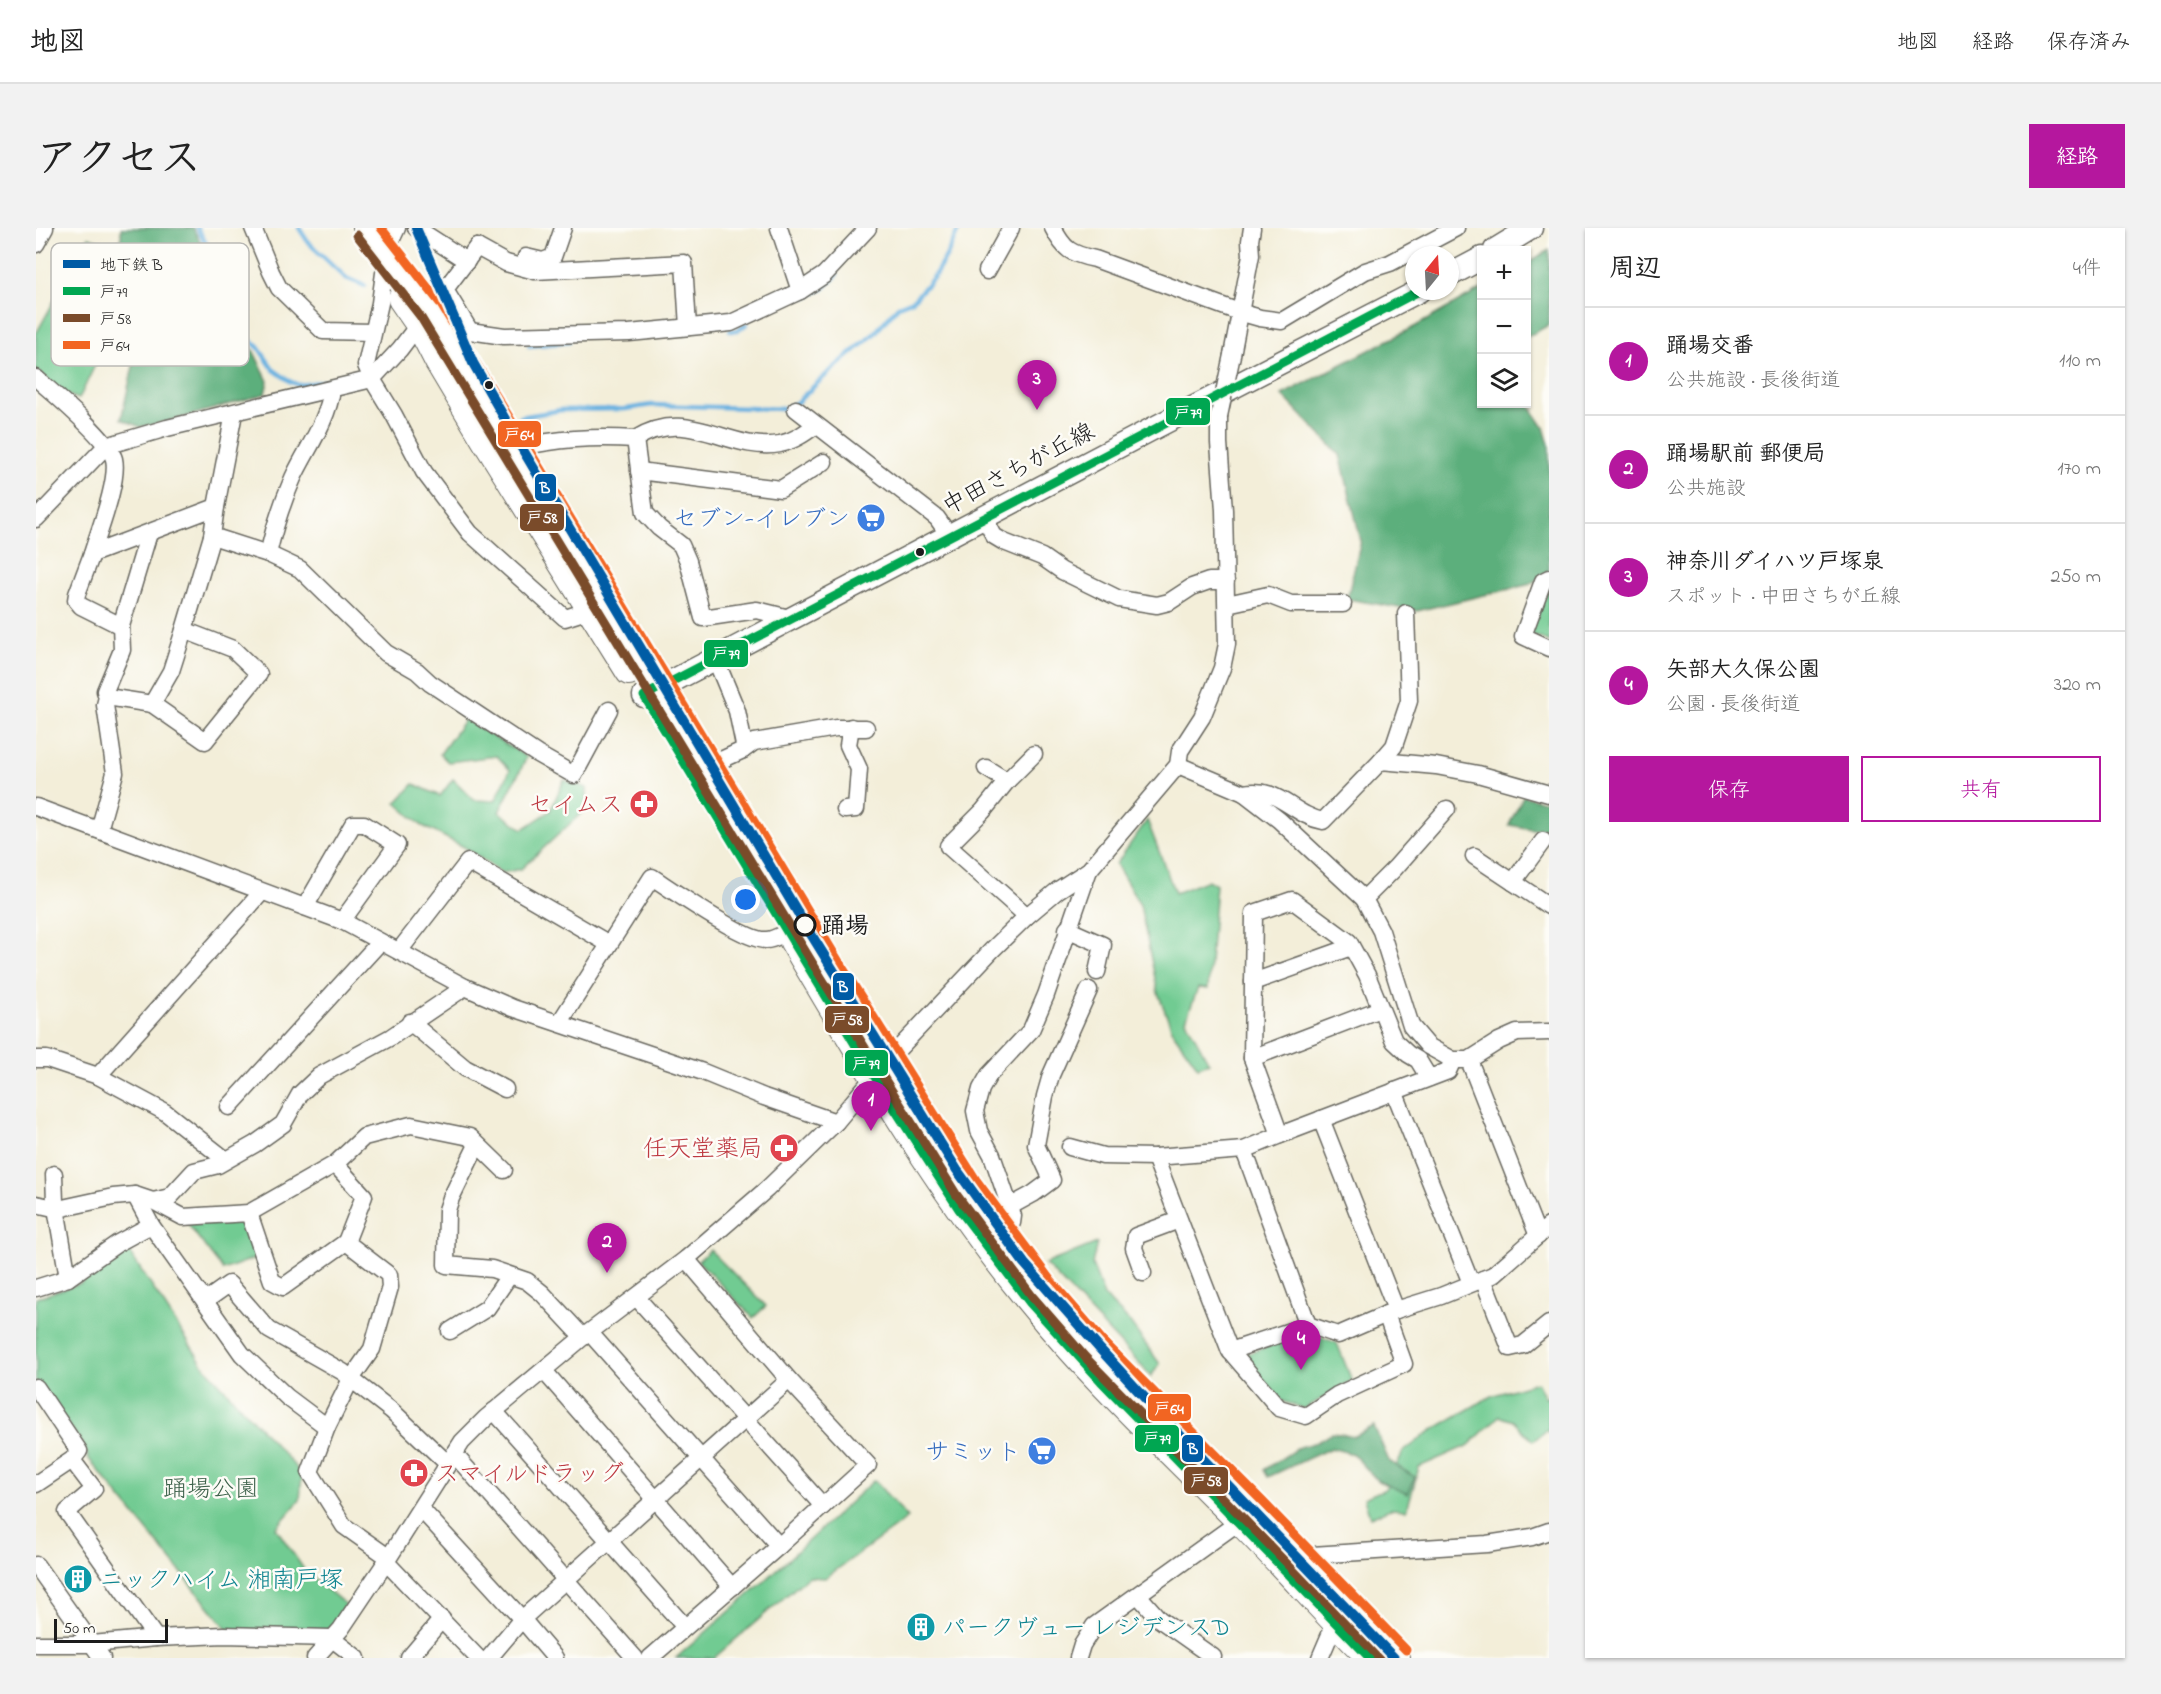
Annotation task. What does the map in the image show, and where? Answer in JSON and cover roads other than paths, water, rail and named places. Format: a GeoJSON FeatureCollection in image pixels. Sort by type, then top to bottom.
{"type":"FeatureCollection","features":[{"type":"Feature","properties":{"kind":"main road"},"geometry":{"type":"LineString","coordinates":[[346,228],[385,262],[431,308],[515,447],[788,932],[881,1068],[1000,1234],[1042,1289],[1094,1349],[1154,1411],[1247,1516],[1341,1616],[1397,1658]]}},
{"type":"Feature","properties":{"kind":"main road"},"geometry":{"type":"LineString","coordinates":[[366,228],[385,262]]}},
{"type":"Feature","properties":{"kind":"main road"},"geometry":{"type":"LineString","coordinates":[[431,308],[438,362],[590,610],[706,767],[881,1068],[959,1209],[1030,1303],[1101,1381],[1247,1516],[1303,1562],[1370,1658]]}},
{"type":"Feature","properties":{"kind":"street"},"geometry":{"type":"LineString","coordinates":[[36,244],[45,228]]}},
{"type":"Feature","properties":{"kind":"street"},"geometry":{"type":"LineString","coordinates":[[253,228],[279,288],[323,331],[373,332]]}},
{"type":"Feature","properties":{"kind":"street"},"geometry":{"type":"LineString","coordinates":[[397,228],[385,262],[380,303],[366,365],[372,379],[424,472],[470,533],[565,618],[590,610]]}},
{"type":"Feature","properties":{"kind":"street"},"geometry":{"type":"LineString","coordinates":[[416,228],[472,254],[535,271],[684,263],[688,327]]}},
{"type":"Feature","properties":{"kind":"street"},"geometry":{"type":"LineString","coordinates":[[472,254],[543,261],[553,257],[563,228]]}},
{"type":"Feature","properties":{"kind":"street"},"geometry":{"type":"LineString","coordinates":[[778,228],[800,291]]}},
{"type":"Feature","properties":{"kind":"street"},"geometry":{"type":"LineString","coordinates":[[431,308],[470,331],[504,336],[629,333],[730,323],[800,291],[824,275],[868,228]]}},
{"type":"Feature","properties":{"kind":"street"},"geometry":{"type":"LineString","coordinates":[[987,271],[1011,228]]}},
{"type":"Feature","properties":{"kind":"street"},"geometry":{"type":"LineString","coordinates":[[1053,228],[1060,243],[1076,255],[1095,259],[1239,312],[1282,321],[1365,271],[1390,263],[1456,228]]}},
{"type":"Feature","properties":{"kind":"street"},"geometry":{"type":"LineString","coordinates":[[315,1658],[340,1629],[422,1509],[462,1442],[494,1411],[586,1335],[686,1259],[767,1189],[836,1122],[940,1003],[1027,916],[1058,890],[1089,870],[1178,765],[1180,751],[1202,717],[1222,668],[1227,644],[1219,416],[1251,255],[1252,228]]}},
{"type":"Feature","properties":{"kind":"street"},"geometry":{"type":"LineString","coordinates":[[1502,246],[1531,228]]}},
{"type":"Feature","properties":{"kind":"street"},"geometry":{"type":"LineString","coordinates":[[36,519],[106,446],[167,428],[372,379],[400,349],[472,254]]}},
{"type":"Feature","properties":{"kind":"street"},"geometry":{"type":"LineString","coordinates":[[1459,270],[1477,261]]}},
{"type":"Feature","properties":{"kind":"street","name":"中田さちが丘線"},"geometry":{"type":"LineString","coordinates":[[652,692],[789,618],[1405,298]]}},
{"type":"Feature","properties":{"kind":"street"},"geometry":{"type":"LineString","coordinates":[[36,378],[89,427],[114,457],[111,489],[92,554],[76,594],[76,600],[81,606],[121,626]]}},
{"type":"Feature","properties":{"kind":"street"},"geometry":{"type":"LineString","coordinates":[[268,554],[277,517],[292,479],[330,404],[332,389]]}},
{"type":"Feature","properties":{"kind":"street"},"geometry":{"type":"LineString","coordinates":[[796,409],[937,518],[949,535]]}},
{"type":"Feature","properties":{"kind":"street"},"geometry":{"type":"LineString","coordinates":[[152,704],[171,671],[212,536],[234,413]]}},
{"type":"Feature","properties":{"kind":"street"},"geometry":{"type":"LineString","coordinates":[[515,447],[560,439],[602,437],[635,439],[670,426],[698,429],[745,443],[771,445],[799,437],[816,424]]}},
{"type":"Feature","properties":{"kind":"street"},"geometry":{"type":"LineString","coordinates":[[635,439],[645,513],[659,528],[681,545],[688,561],[703,618],[757,610],[789,618]]}},
{"type":"Feature","properties":{"kind":"street"},"geometry":{"type":"LineString","coordinates":[[639,471],[781,489],[824,462]]}},
{"type":"Feature","properties":{"kind":"street"},"geometry":{"type":"LineString","coordinates":[[92,554],[216,507]]}},
{"type":"Feature","properties":{"kind":"street"},"geometry":{"type":"LineString","coordinates":[[984,517],[994,536],[1042,557],[1062,572],[1119,599],[1157,605],[1169,602],[1192,587],[1209,581],[1226,581]]}},
{"type":"Feature","properties":{"kind":"street"},"geometry":{"type":"LineString","coordinates":[[99,830],[115,773],[105,691],[122,650],[121,626],[149,533]]}},
{"type":"Feature","properties":{"kind":"street"},"geometry":{"type":"LineString","coordinates":[[212,536],[268,554],[300,569],[386,653],[417,671],[430,683],[537,754],[574,775],[609,710]]}},
{"type":"Feature","properties":{"kind":"street"},"geometry":{"type":"LineString","coordinates":[[1549,578],[1543,581],[1523,636],[1549,648]]}},
{"type":"Feature","properties":{"kind":"street"},"geometry":{"type":"LineString","coordinates":[[1227,604],[1268,595],[1291,604],[1343,604]]}},
{"type":"Feature","properties":{"kind":"street"},"geometry":{"type":"LineString","coordinates":[[1244,793],[1257,791],[1272,795],[1312,819],[1323,822],[1381,761],[1394,746],[1409,701],[1406,613]]}},
{"type":"Feature","properties":{"kind":"street"},"geometry":{"type":"LineString","coordinates":[[107,697],[152,704],[205,741],[259,674],[233,649],[183,630]]}},
{"type":"Feature","properties":{"kind":"street"},"geometry":{"type":"LineString","coordinates":[[715,658],[737,711],[743,750]]}},
{"type":"Feature","properties":{"kind":"street"},"geometry":{"type":"LineString","coordinates":[[706,767],[743,750],[754,742],[859,727],[848,745],[860,770],[856,809],[845,810]]}},
{"type":"Feature","properties":{"kind":"street"},"geometry":{"type":"LineString","coordinates":[[1027,916],[948,846],[1034,754]]}},
{"type":"Feature","properties":{"kind":"street"},"geometry":{"type":"LineString","coordinates":[[1381,761],[1436,766],[1478,774],[1549,794]]}},
{"type":"Feature","properties":{"kind":"street"},"geometry":{"type":"LineString","coordinates":[[1178,765],[1244,793],[1279,820],[1364,899],[1381,931],[1411,1026],[1428,1046],[1461,1060],[1544,1231],[1493,1275],[1442,1296],[1391,1312],[1338,1335],[1308,1324],[1230,1351]]}},
{"type":"Feature","properties":{"kind":"street"},"geometry":{"type":"LineString","coordinates":[[986,768],[1007,781]]}},
{"type":"Feature","properties":{"kind":"street"},"geometry":{"type":"LineString","coordinates":[[36,807],[342,921],[465,987],[513,1008],[560,1022],[836,1122]]}},
{"type":"Feature","properties":{"kind":"street"},"geometry":{"type":"LineString","coordinates":[[1364,899],[1447,809]]}},
{"type":"Feature","properties":{"kind":"street"},"geometry":{"type":"LineString","coordinates":[[305,907],[353,824],[364,824],[397,845],[342,921]]}},
{"type":"Feature","properties":{"kind":"street"},"geometry":{"type":"LineString","coordinates":[[1513,882],[1543,841]]}},
{"type":"Feature","properties":{"kind":"street"},"geometry":{"type":"LineString","coordinates":[[1474,856],[1549,906]]}},
{"type":"Feature","properties":{"kind":"street"},"geometry":{"type":"LineString","coordinates":[[399,951],[468,862],[609,944]]}},
{"type":"Feature","properties":{"kind":"street"},"geometry":{"type":"LineString","coordinates":[[1000,1234],[1012,1223],[1011,1206],[992,1155],[979,1131],[975,1111],[981,1089],[989,1075],[1031,1030],[1046,995],[1089,870]]}},
{"type":"Feature","properties":{"kind":"street"},"geometry":{"type":"LineString","coordinates":[[560,1022],[652,877],[721,921],[754,937],[765,940],[788,932]]}},
{"type":"Feature","properties":{"kind":"street"},"geometry":{"type":"LineString","coordinates":[[98,1076],[262,892]]}},
{"type":"Feature","properties":{"kind":"street"},"geometry":{"type":"LineString","coordinates":[[1280,1135],[1252,1058],[1254,913],[1292,900],[1349,942],[1367,975],[1394,1041],[1418,1060],[1430,1078]]}},
{"type":"Feature","properties":{"kind":"street"},"geometry":{"type":"LineString","coordinates":[[1067,929],[1103,945],[1097,972]]}},
{"type":"Feature","properties":{"kind":"street"},"geometry":{"type":"LineString","coordinates":[[229,1107],[380,942]]}},
{"type":"Feature","properties":{"kind":"street"},"geometry":{"type":"LineString","coordinates":[[1253,982],[1351,947]]}},
{"type":"Feature","properties":{"kind":"street"},"geometry":{"type":"LineString","coordinates":[[153,1201],[170,1197],[194,1171],[218,1165],[255,1144],[283,1124],[300,1094],[319,1076],[391,1037],[465,987]]}},
{"type":"Feature","properties":{"kind":"street"},"geometry":{"type":"LineString","coordinates":[[1011,1206],[1052,1180],[1036,1145],[1046,1096],[1059,1056],[1089,990]]}},
{"type":"Feature","properties":{"kind":"street"},"geometry":{"type":"LineString","coordinates":[[1252,1058],[1380,1009]]}},
{"type":"Feature","properties":{"kind":"street"},"geometry":{"type":"LineString","coordinates":[[410,1022],[465,1068],[505,1089]]}},
{"type":"Feature","properties":{"kind":"street"},"geometry":{"type":"LineString","coordinates":[[1070,1147],[1104,1156],[1155,1156],[1244,1150],[1448,1071],[1461,1060],[1517,1033],[1549,1032]]}},
{"type":"Feature","properties":{"kind":"street"},"geometry":{"type":"LineString","coordinates":[[36,1059],[47,1059],[98,1076],[165,1112],[226,1160]]}},
{"type":"Feature","properties":{"kind":"street"},"geometry":{"type":"LineString","coordinates":[[1394,1091],[1477,1281],[1510,1348],[1523,1346],[1549,1324]]}},
{"type":"Feature","properties":{"kind":"street"},"geometry":{"type":"LineString","coordinates":[[1155,1156],[1230,1351],[1278,1408],[1306,1416],[1337,1395],[1404,1364],[1391,1312],[1321,1119]]}},
{"type":"Feature","properties":{"kind":"street"},"geometry":{"type":"LineString","coordinates":[[36,1204],[58,1209],[113,1197],[135,1196],[153,1201],[183,1217],[249,1213],[335,1164],[364,1137],[411,1125],[470,1137],[504,1170]]}},
{"type":"Feature","properties":{"kind":"street"},"geometry":{"type":"LineString","coordinates":[[477,1145],[447,1210],[446,1265],[492,1269],[527,1281],[543,1293],[586,1335],[702,1459],[779,1546]]}},
{"type":"Feature","properties":{"kind":"street"},"geometry":{"type":"LineString","coordinates":[[1244,1150],[1308,1324]]}},
{"type":"Feature","properties":{"kind":"street"},"geometry":{"type":"LineString","coordinates":[[249,1213],[272,1281],[283,1287],[346,1242],[364,1196],[335,1164]]}},
{"type":"Feature","properties":{"kind":"street"},"geometry":{"type":"LineString","coordinates":[[54,1174],[55,1202],[68,1278]]}},
{"type":"Feature","properties":{"kind":"street"},"geometry":{"type":"LineString","coordinates":[[135,1196],[151,1225],[242,1354],[287,1396],[327,1427]]}},
{"type":"Feature","properties":{"kind":"street"},"geometry":{"type":"LineString","coordinates":[[1143,1273],[1134,1248],[1136,1236],[1179,1220]]}},
{"type":"Feature","properties":{"kind":"street"},"geometry":{"type":"LineString","coordinates":[[36,1288],[68,1278],[118,1243],[151,1225]]}},
{"type":"Feature","properties":{"kind":"street"},"geometry":{"type":"LineString","coordinates":[[346,1242],[389,1275],[390,1287],[372,1349],[351,1379],[327,1427],[310,1472],[344,1526],[387,1560],[478,1658]]}},
{"type":"Feature","properties":{"kind":"street"},"geometry":{"type":"LineString","coordinates":[[650,1658],[868,1465],[789,1380],[686,1259]]}},
{"type":"Feature","properties":{"kind":"street"},"geometry":{"type":"LineString","coordinates":[[450,1331],[487,1308],[509,1276]]}},
{"type":"Feature","properties":{"kind":"street"},"geometry":{"type":"LineString","coordinates":[[206,1301],[229,1284],[269,1330],[343,1372],[451,1459],[566,1580],[635,1658]]}},
{"type":"Feature","properties":{"kind":"street"},"geometry":{"type":"LineString","coordinates":[[637,1298],[823,1506]]}},
{"type":"Feature","properties":{"kind":"street"},"geometry":{"type":"LineString","coordinates":[[544,1371],[732,1587]]}},
{"type":"Feature","properties":{"kind":"street"},"geometry":{"type":"LineString","coordinates":[[489,1658],[522,1619],[789,1380]]}},
{"type":"Feature","properties":{"kind":"street"},"geometry":{"type":"LineString","coordinates":[[36,1388],[79,1451],[72,1460],[36,1484]]}},
{"type":"Feature","properties":{"kind":"street"},"geometry":{"type":"LineString","coordinates":[[494,1411],[686,1627]]}},
{"type":"Feature","properties":{"kind":"street"},"geometry":{"type":"LineString","coordinates":[[72,1460],[94,1489],[67,1512],[156,1638]]}},
{"type":"Feature","properties":{"kind":"street"},"geometry":{"type":"LineString","coordinates":[[422,1509],[522,1619],[554,1658]]}},
{"type":"Feature","properties":{"kind":"street"},"geometry":{"type":"LineString","coordinates":[[1078,1658],[1082,1645],[1094,1626],[1247,1516]]}},
{"type":"Feature","properties":{"kind":"street"},"geometry":{"type":"LineString","coordinates":[[1303,1562],[1312,1555],[1487,1545],[1532,1537],[1549,1531]]}},
{"type":"Feature","properties":{"kind":"street"},"geometry":{"type":"LineString","coordinates":[[36,1565],[102,1658]]}},
{"type":"Feature","properties":{"kind":"street"},"geometry":{"type":"LineString","coordinates":[[1138,1594],[1159,1619],[1213,1657]]}},
{"type":"Feature","properties":{"kind":"street"},"geometry":{"type":"LineString","coordinates":[[1320,1658],[1341,1616]]}},
{"type":"Feature","properties":{"kind":"street"},"geometry":{"type":"LineString","coordinates":[[409,1658],[442,1619]]}},
{"type":"Feature","properties":{"kind":"street"},"geometry":{"type":"LineString","coordinates":[[36,1644],[92,1644],[224,1635],[331,1638],[357,1658]]}},
{"type":"Feature","properties":{"kind":"waterway"},"geometry":{"type":"LineString","coordinates":[[197,228],[206,243]]}},
{"type":"Feature","properties":{"kind":"waterway"},"geometry":{"type":"LineString","coordinates":[[299,228],[308,242],[346,278],[365,286]]}},
{"type":"Feature","properties":{"kind":"waterway"},"geometry":{"type":"LineString","coordinates":[[521,417],[561,410],[626,409],[652,405],[785,409],[796,403],[874,334],[898,306],[913,300],[933,278],[947,255],[959,228]]}},
{"type":"Feature","properties":{"kind":"waterway"},"geometry":{"type":"LineString","coordinates":[[805,297],[824,288],[837,275]]}},
{"type":"Feature","properties":{"kind":"waterway"},"geometry":{"type":"LineString","coordinates":[[730,331],[738,330],[747,324]]}},
{"type":"Feature","properties":{"kind":"waterway"},"geometry":{"type":"LineString","coordinates":[[249,339],[258,347],[274,370],[291,382],[299,385],[340,379]]}},
{"type":"Feature","properties":{"kind":"waterway"},"geometry":{"type":"LineString","coordinates":[[529,346],[569,342]]}},
{"type":"Feature","properties":{"kind":"metro line","name":"B"},"geometry":{"type":"LineString","coordinates":[[416,228],[473,363],[517,440],[801,918],[957,1170],[1024,1263],[1099,1348],[1394,1658]]}},
{"type":"Feature","properties":{"kind":"place","name":"神奈川ダイハツ戸塚泉"},"geometry":{"type":"Point","coordinates":[1037,410]}},
{"type":"Feature","properties":{"kind":"place","name":"セブン-イレブン"},"geometry":{"type":"Point","coordinates":[871,518]}},
{"type":"Feature","properties":{"kind":"place","name":"セイムス"},"geometry":{"type":"Point","coordinates":[644,804]}},
{"type":"Feature","properties":{"kind":"place","name":"踊場"},"geometry":{"type":"Point","coordinates":[805,925]}},
{"type":"Feature","properties":{"kind":"place","name":"踊場交番"},"geometry":{"type":"Point","coordinates":[871,1131]}},
{"type":"Feature","properties":{"kind":"place","name":"任天堂薬局"},"geometry":{"type":"Point","coordinates":[784,1148]}},
{"type":"Feature","properties":{"kind":"place","name":"踊場駅前 郵便局"},"geometry":{"type":"Point","coordinates":[607,1273]}},
{"type":"Feature","properties":{"kind":"place","name":"矢部大久保公園"},"geometry":{"type":"Point","coordinates":[1301,1370]}},
{"type":"Feature","properties":{"kind":"place","name":"サミット"},"geometry":{"type":"Point","coordinates":[1042,1451]}},
{"type":"Feature","properties":{"kind":"place","name":"スマイルドラッグ"},"geometry":{"type":"Point","coordinates":[414,1473]}},
{"type":"Feature","properties":{"kind":"place","name":"ニックハイム 湘南戸塚"},"geometry":{"type":"Point","coordinates":[78,1579]}},
{"type":"Feature","properties":{"kind":"place","name":"パークヴュー レジデンスD"},"geometry":{"type":"Point","coordinates":[921,1627]}},
{"type":"Feature","properties":{"kind":"park label","name":"踊場公園"},"geometry":{"type":"Point","coordinates":[211,1488]}}]}
